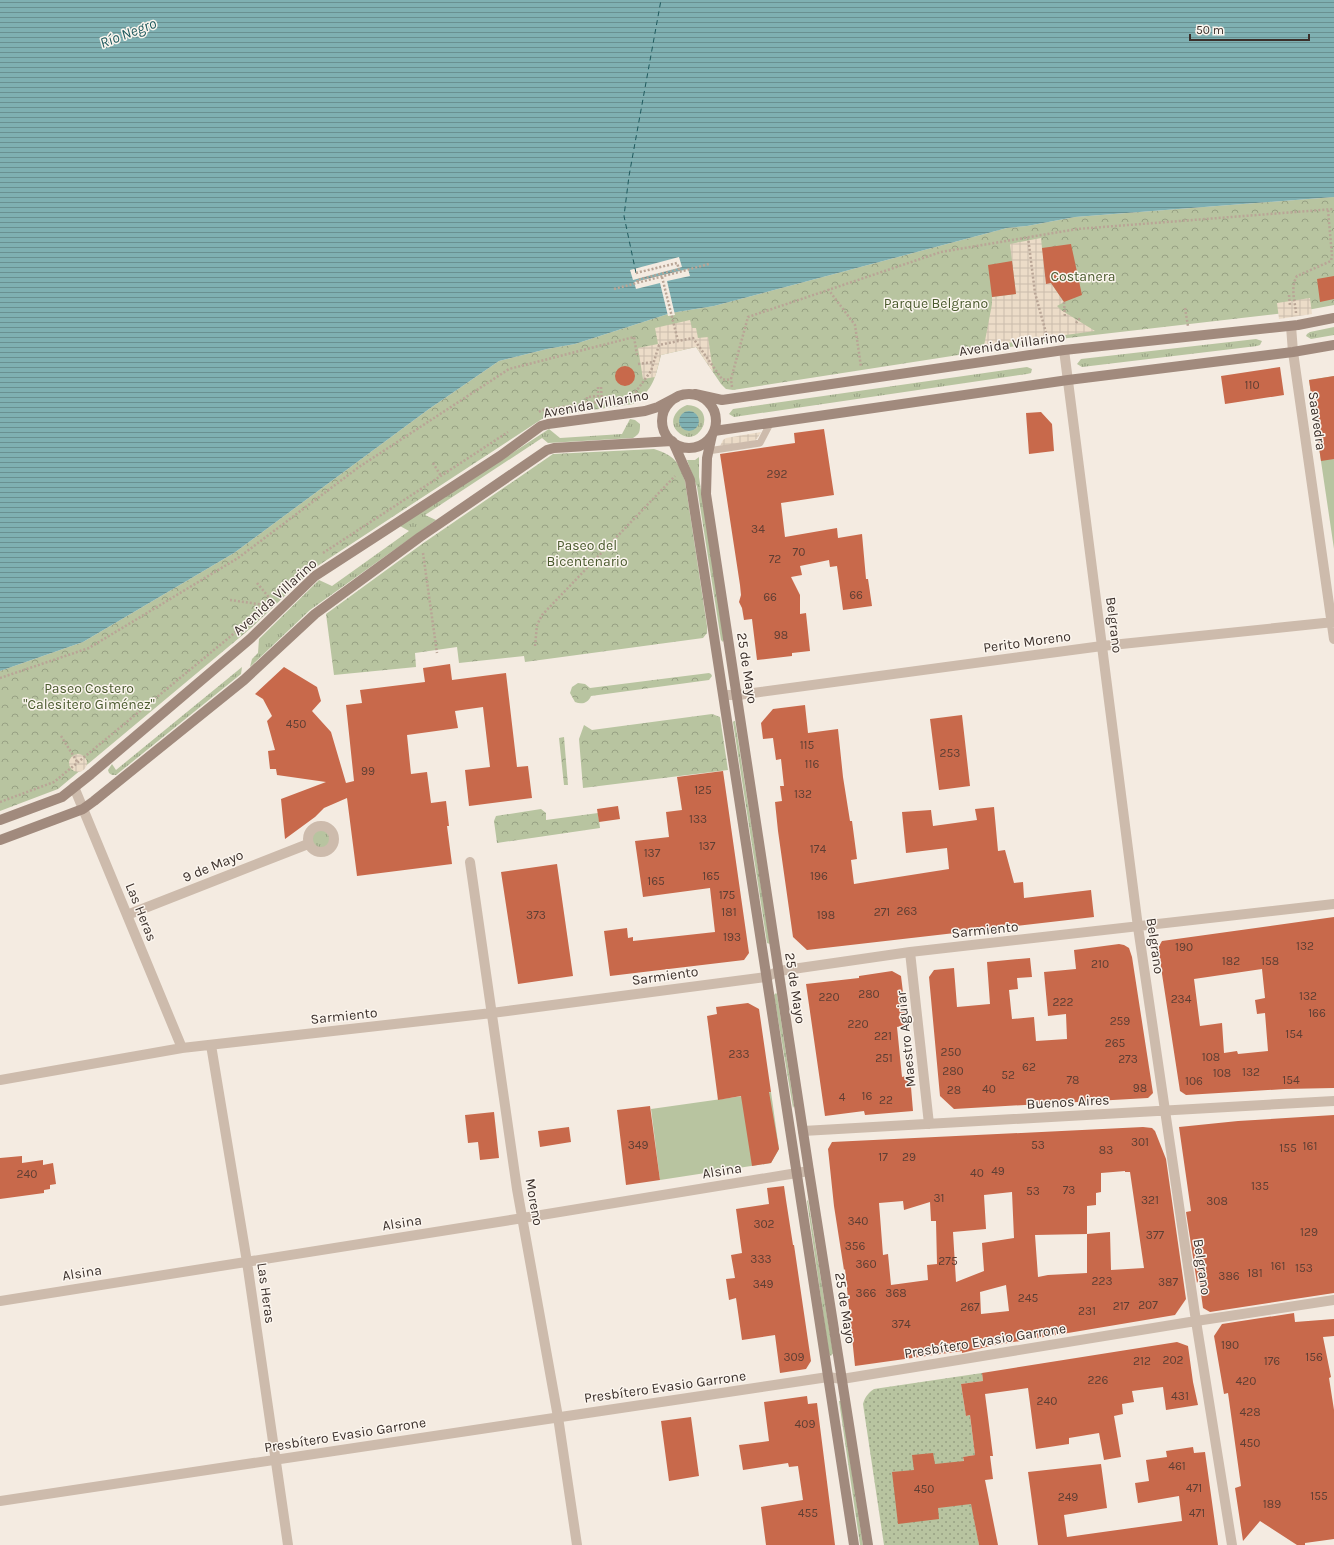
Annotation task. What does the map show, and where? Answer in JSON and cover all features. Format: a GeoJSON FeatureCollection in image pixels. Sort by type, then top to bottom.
{"type":"FeatureCollection","features":[{"type":"Feature","properties":{"kind":"main road","name":"Avenida Villarino"},"geometry":{"type":"LineString","coordinates":[[695,394],[722,400],[1064,350],[1295,326],[1334,318]]}},
{"type":"Feature","properties":{"kind":"main road"},"geometry":{"type":"LineString","coordinates":[[0,840],[83,809],[244,680],[315,614],[420,537],[547,450],[554,448],[673,442],[681,447],[696,447],[704,444],[713,433],[771,422],[1068,380],[1293,352],[1334,345]]}},
{"type":"Feature","properties":{"kind":"main road"},"geometry":{"type":"LineString","coordinates":[[677,397],[686,394],[695,394]]}},
{"type":"Feature","properties":{"kind":"main road","name":"25 de Mayo"},"geometry":{"type":"LineString","coordinates":[[695,394],[703,398],[714,409],[716,416],[708,451],[705,482],[706,494],[738,695],[809,1171],[868,1545]]}},
{"type":"Feature","properties":{"kind":"main road","name":"Avenida Villarino"},"geometry":{"type":"LineString","coordinates":[[0,820],[62,797],[250,639],[315,576],[500,456],[541,426],[645,411],[658,408],[677,397]]}},
{"type":"Feature","properties":{"kind":"main road","name":"25 de Mayo"},"geometry":{"type":"LineString","coordinates":[[677,397],[670,402],[666,408],[662,424],[669,439],[673,442],[690,480],[854,1545]]}},
{"type":"Feature","properties":{"kind":"street","name":"Saavedra"},"geometry":{"type":"LineString","coordinates":[[1295,326],[1293,352],[1334,639]]}},
{"type":"Feature","properties":{"kind":"street","name":"Belgrano"},"geometry":{"type":"LineString","coordinates":[[1064,350],[1138,927],[1196,1321],[1232,1545]]}},
{"type":"Feature","properties":{"kind":"street","name":"Perito Moreno"},"geometry":{"type":"LineString","coordinates":[[724,695],[738,695],[1102,646],[1332,622]]}},
{"type":"Feature","properties":{"kind":"street","name":"Las Heras"},"geometry":{"type":"LineString","coordinates":[[74,787],[182,1048]]}},
{"type":"Feature","properties":{"kind":"street","name":"9 de Mayo"},"geometry":{"type":"LineString","coordinates":[[127,915],[308,844]]}},
{"type":"Feature","properties":{"kind":"street","name":"Moreno"},"geometry":{"type":"LineString","coordinates":[[470,862],[517,1189],[558,1417],[577,1545]]}},
{"type":"Feature","properties":{"kind":"street","name":"Sarmiento"},"geometry":{"type":"LineString","coordinates":[[0,1080],[182,1048],[492,1013],[766,977],[779,971],[910,952],[1334,904]]}},
{"type":"Feature","properties":{"kind":"street","name":"Maestro Aguiar"},"geometry":{"type":"LineString","coordinates":[[910,952],[929,1124]]}},
{"type":"Feature","properties":{"kind":"street","name":"Las Heras"},"geometry":{"type":"LineString","coordinates":[[211,1045],[247,1262],[288,1545]]}},
{"type":"Feature","properties":{"kind":"street","name":"Buenos Aires"},"geometry":{"type":"LineString","coordinates":[[803,1131],[1334,1100]]}},
{"type":"Feature","properties":{"kind":"street","name":"Alsina"},"geometry":{"type":"LineString","coordinates":[[0,1301],[809,1171]]}},
{"type":"Feature","properties":{"kind":"street","name":"Presbítero Evasio Garrone"},"geometry":{"type":"LineString","coordinates":[[0,1501],[828,1377],[842,1379],[1334,1300]]}},
{"type":"Feature","properties":{"kind":"lane"},"geometry":{"type":"LineString","coordinates":[[708,451],[760,443],[771,422]]}},
{"type":"Feature","properties":{"kind":"path"},"geometry":{"type":"LineString","coordinates":[[722,400],[721,395],[732,393],[730,379],[748,317],[941,252],[1078,229],[1334,209]]}},
{"type":"Feature","properties":{"kind":"path"},"geometry":{"type":"LineString","coordinates":[[1295,326],[1294,281],[1297,276],[1331,261],[1332,256],[1328,210]]}},
{"type":"Feature","properties":{"kind":"path"},"geometry":{"type":"LineString","coordinates":[[1028,237],[1036,293],[1051,352]]}},
{"type":"Feature","properties":{"kind":"path"},"geometry":{"type":"LineString","coordinates":[[636,273],[677,263],[679,270],[637,280],[636,284]]}},
{"type":"Feature","properties":{"kind":"path"},"geometry":{"type":"LineString","coordinates":[[614,289],[709,264]]}},
{"type":"Feature","properties":{"kind":"path"},"geometry":{"type":"LineString","coordinates":[[662,277],[678,341]]}},
{"type":"Feature","properties":{"kind":"path"},"geometry":{"type":"LineString","coordinates":[[828,289],[854,325],[862,373]]}},
{"type":"Feature","properties":{"kind":"path"},"geometry":{"type":"LineString","coordinates":[[1288,295],[1290,306]]}},
{"type":"Feature","properties":{"kind":"path"},"geometry":{"type":"LineString","coordinates":[[1064,302],[1065,318]]}},
{"type":"Feature","properties":{"kind":"path"},"geometry":{"type":"LineString","coordinates":[[1185,308],[1188,328]]}},
{"type":"Feature","properties":{"kind":"path"},"geometry":{"type":"LineString","coordinates":[[1076,323],[1081,317]]}},
{"type":"Feature","properties":{"kind":"path"},"geometry":{"type":"LineString","coordinates":[[0,678],[89,648],[238,558],[360,467],[509,369],[634,337],[637,355]]}},
{"type":"Feature","properties":{"kind":"path"},"geometry":{"type":"LineString","coordinates":[[638,364],[654,362]]}},
{"type":"Feature","properties":{"kind":"path"},"geometry":{"type":"LineString","coordinates":[[587,403],[587,398],[598,396],[599,387],[602,401]]}},
{"type":"Feature","properties":{"kind":"path"},"geometry":{"type":"LineString","coordinates":[[433,463],[441,476]]}},
{"type":"Feature","properties":{"kind":"path"},"geometry":{"type":"LineString","coordinates":[[535,646],[536,625],[542,615],[677,474]]}},
{"type":"Feature","properties":{"kind":"path"},"geometry":{"type":"LineString","coordinates":[[422,553],[438,653]]}},
{"type":"Feature","properties":{"kind":"path"},"geometry":{"type":"LineString","coordinates":[[257,583],[280,611]]}},
{"type":"Feature","properties":{"kind":"path"},"geometry":{"type":"LineString","coordinates":[[230,600],[265,605]]}},
{"type":"Feature","properties":{"kind":"path"},"geometry":{"type":"LineString","coordinates":[[62,736],[87,777]]}},
{"type":"Feature","properties":{"kind":"green space","name":"Costanera"},"geometry":{"type":"Polygon","coordinates":[[[1334,197],[1334,305],[1302,311],[1068,338],[733,390],[726,389],[721,384],[696,347],[661,355],[655,377],[650,388],[633,404],[545,417],[313,569],[251,628],[58,789],[0,811],[0,671],[83,642],[234,553],[429,409],[499,361],[547,349],[575,344],[671,313],[714,306],[1007,228],[1027,226],[1075,217],[1334,197]]]}},
{"type":"Feature","properties":{"kind":"green space"},"geometry":{"type":"Polygon","coordinates":[[[1334,327],[1334,335],[1311,339],[1306,336],[1310,332],[1334,327]]]}},
{"type":"Feature","properties":{"kind":"green space"},"geometry":{"type":"Polygon","coordinates":[[[1256,339],[1262,341],[1260,345],[1082,367],[1077,364],[1081,359],[1256,339]]]}},
{"type":"Feature","properties":{"kind":"green space"},"geometry":{"type":"Polygon","coordinates":[[[1027,367],[1032,369],[1031,373],[734,417],[729,414],[733,409],[1027,367]]]}},
{"type":"Feature","properties":{"kind":"green space"},"geometry":{"type":"Polygon","coordinates":[[[1334,376],[1334,549],[1309,380],[1334,376]]]}},
{"type":"Feature","properties":{"kind":"green space"},"geometry":{"type":"Polygon","coordinates":[[[687,405],[697,408],[703,413],[703,427],[698,433],[692,436],[685,436],[677,431],[673,423],[674,416],[677,412],[687,405]]]}},
{"type":"Feature","properties":{"kind":"green space"},"geometry":{"type":"Polygon","coordinates":[[[630,419],[635,420],[640,424],[639,432],[633,438],[548,443],[542,438],[425,515],[436,520],[310,610],[250,667],[252,659],[258,653],[259,639],[319,580],[332,586],[409,531],[400,526],[549,429],[560,438],[622,434],[630,419]]]}},
{"type":"Feature","properties":{"kind":"green space","name":"Paseo del Bicentenario"},"geometry":{"type":"Polygon","coordinates":[[[654,449],[667,454],[675,460],[685,481],[707,626],[707,633],[703,638],[525,662],[524,656],[459,663],[457,647],[415,653],[416,667],[334,675],[326,614],[422,544],[553,454],[654,449]]]}},
{"type":"Feature","properties":{"kind":"green space"},"geometry":{"type":"Polygon","coordinates":[[[699,457],[699,477],[724,640],[723,642],[721,640],[697,487],[687,460],[695,460],[699,457]]]}},
{"type":"Feature","properties":{"kind":"green space"},"geometry":{"type":"Polygon","coordinates":[[[242,667],[241,674],[116,775],[109,773],[108,770],[112,764],[116,770],[242,667]]]}},
{"type":"Feature","properties":{"kind":"green space"},"geometry":{"type":"Polygon","coordinates":[[[709,673],[712,676],[709,680],[591,696],[586,702],[582,703],[575,702],[570,693],[572,687],[578,683],[585,684],[590,688],[709,673]]]}},
{"type":"Feature","properties":{"kind":"green space"},"geometry":{"type":"Polygon","coordinates":[[[712,714],[720,717],[728,770],[583,788],[579,739],[584,725],[592,730],[712,714]]]}},
{"type":"Feature","properties":{"kind":"green space"},"geometry":{"type":"Polygon","coordinates":[[[735,721],[770,944],[767,943],[735,721]]]}},
{"type":"Feature","properties":{"kind":"green space"},"geometry":{"type":"Polygon","coordinates":[[[564,737],[568,785],[564,785],[559,738],[564,737]]]}},
{"type":"Feature","properties":{"kind":"green space"},"geometry":{"type":"Polygon","coordinates":[[[541,809],[546,813],[546,820],[598,813],[600,828],[497,843],[494,821],[496,816],[541,809]]]}},
{"type":"Feature","properties":{"kind":"green space"},"geometry":{"type":"Polygon","coordinates":[[[321,829],[328,832],[331,839],[328,846],[321,849],[314,846],[311,839],[314,832],[321,829]]]}},
{"type":"Feature","properties":{"kind":"green space"},"geometry":{"type":"Polygon","coordinates":[[[776,993],[794,1106],[793,1108],[774,995],[776,993]]]}},
{"type":"Feature","properties":{"kind":"green space"},"geometry":{"type":"Polygon","coordinates":[[[771,1092],[779,1149],[771,1163],[660,1180],[651,1109],[771,1092]]]}},
{"type":"Feature","properties":{"kind":"green space"},"geometry":{"type":"Polygon","coordinates":[[[808,1200],[833,1353],[831,1356],[829,1354],[808,1200]]]}},
{"type":"Feature","properties":{"kind":"green space"},"geometry":{"type":"Polygon","coordinates":[[[982,1373],[983,1381],[961,1384],[966,1416],[970,1415],[975,1455],[963,1457],[979,1545],[884,1545],[863,1404],[866,1397],[874,1389],[982,1373]]]}},
{"type":"Feature","properties":{"kind":"green space"},"geometry":{"type":"Polygon","coordinates":[[[839,1401],[841,1401],[863,1545],[860,1545],[839,1401]]]}},
{"type":"Feature","properties":{"kind":"shaded area"},"geometry":{"type":"Polygon","coordinates":[[[1041,238],[1051,283],[1064,302],[1057,306],[1095,331],[984,346],[992,297],[1016,294],[1010,244],[1041,238]]]}},
{"type":"Feature","properties":{"kind":"shaded area"},"geometry":{"type":"Polygon","coordinates":[[[1310,298],[1312,314],[1279,319],[1277,303],[1310,298]]]}},
{"type":"Feature","properties":{"kind":"shaded area"},"geometry":{"type":"Polygon","coordinates":[[[690,320],[692,328],[696,328],[698,338],[708,337],[713,372],[696,347],[661,355],[655,377],[643,379],[638,348],[658,344],[655,328],[690,320]]]}},
{"type":"Feature","properties":{"kind":"shaded area"},"geometry":{"type":"Polygon","coordinates":[[[761,432],[757,439],[753,441],[720,446],[726,438],[761,432]]]}},
{"type":"Feature","properties":{"kind":"shaded area"},"geometry":{"type":"Polygon","coordinates":[[[78,754],[84,757],[87,763],[84,769],[78,772],[72,769],[69,763],[72,757],[78,754]]]}},
{"type":"Feature","properties":{"kind":"water","name":"Río Negro"},"geometry":{"type":"Polygon","coordinates":[[[0,0],[1334,0],[1334,197],[1075,217],[1027,226],[1007,228],[714,306],[671,313],[575,344],[547,349],[499,361],[429,409],[234,553],[83,642],[0,671],[0,0]]]}},
{"type":"Feature","properties":{"kind":"water"},"geometry":{"type":"Polygon","coordinates":[[[689,411],[696,414],[699,421],[696,428],[689,431],[682,428],[679,421],[682,414],[689,411]]]}},
{"type":"Feature","properties":{"kind":"pier"},"geometry":{"type":"Polygon","coordinates":[[[679,257],[682,267],[633,280],[630,270],[679,257]]]}},
{"type":"Feature","properties":{"kind":"pier"},"geometry":{"type":"Polygon","coordinates":[[[688,269],[690,276],[667,281],[675,315],[668,316],[660,283],[636,289],[634,282],[688,269]]]}},
{"type":"Feature","properties":{"kind":"building"},"geometry":{"type":"Polygon","coordinates":[[[1071,244],[1082,295],[1064,302],[1051,283],[1046,284],[1042,248],[1071,244]]]}},
{"type":"Feature","properties":{"kind":"building"},"geometry":{"type":"Polygon","coordinates":[[[1012,261],[1016,294],[992,297],[988,265],[1012,261]]]}},
{"type":"Feature","properties":{"kind":"building"},"geometry":{"type":"Polygon","coordinates":[[[1334,276],[1334,299],[1320,302],[1317,279],[1334,276]]]}},
{"type":"Feature","properties":{"kind":"building"},"geometry":{"type":"Polygon","coordinates":[[[625,366],[632,369],[635,376],[632,383],[625,386],[618,383],[615,376],[618,369],[625,366]]]}},
{"type":"Feature","properties":{"kind":"building"},"geometry":{"type":"Polygon","coordinates":[[[1280,367],[1284,395],[1225,404],[1221,376],[1280,367]]]}},
{"type":"Feature","properties":{"kind":"building"},"geometry":{"type":"Polygon","coordinates":[[[1334,376],[1334,459],[1321,461],[1309,380],[1334,376]]]}},
{"type":"Feature","properties":{"kind":"building"},"geometry":{"type":"Polygon","coordinates":[[[1041,412],[1052,424],[1054,451],[1029,454],[1026,413],[1041,412]]]}},
{"type":"Feature","properties":{"kind":"building"},"geometry":{"type":"Polygon","coordinates":[[[824,429],[834,495],[781,503],[785,537],[837,528],[838,538],[862,534],[866,579],[868,579],[872,606],[843,610],[837,566],[830,567],[829,560],[800,566],[802,575],[791,577],[800,595],[800,614],[806,613],[810,651],[792,653],[792,656],[757,660],[752,619],[744,620],[742,608],[739,602],[741,595],[740,585],[720,454],[795,443],[794,433],[824,429]]]}},
{"type":"Feature","properties":{"kind":"building"},"geometry":{"type":"Polygon","coordinates":[[[450,664],[452,680],[506,673],[517,767],[528,766],[532,798],[469,806],[465,770],[490,767],[483,707],[455,711],[458,728],[407,735],[411,774],[427,772],[431,803],[446,801],[449,826],[447,826],[452,864],[357,876],[347,798],[324,808],[315,817],[285,839],[281,799],[326,782],[277,775],[276,769],[270,769],[268,751],[275,750],[267,721],[272,716],[263,699],[255,694],[284,667],[317,687],[321,701],[312,711],[331,732],[346,783],[354,781],[346,705],[362,703],[360,690],[425,682],[423,668],[450,664]]]}},
{"type":"Feature","properties":{"kind":"building"},"geometry":{"type":"Polygon","coordinates":[[[805,705],[808,733],[838,729],[843,777],[850,821],[852,821],[857,859],[851,860],[854,884],[949,869],[947,848],[906,853],[902,812],[931,810],[933,826],[977,820],[975,809],[994,807],[998,851],[1005,850],[1014,883],[1023,882],[1024,898],[1091,890],[1094,917],[807,950],[793,937],[778,831],[775,802],[782,801],[780,786],[784,786],[781,759],[776,760],[773,738],[763,739],[761,723],[773,709],[805,705]]]}},
{"type":"Feature","properties":{"kind":"building"},"geometry":{"type":"Polygon","coordinates":[[[962,715],[970,786],[939,790],[930,719],[962,715]]]}},
{"type":"Feature","properties":{"kind":"building"},"geometry":{"type":"Polygon","coordinates":[[[723,771],[749,953],[744,960],[610,976],[604,931],[627,928],[628,938],[633,937],[633,941],[715,932],[710,888],[643,897],[635,841],[669,837],[666,812],[682,810],[677,777],[723,771]]]}},
{"type":"Feature","properties":{"kind":"building"},"geometry":{"type":"Polygon","coordinates":[[[618,806],[620,819],[599,822],[597,809],[618,806]]]}},
{"type":"Feature","properties":{"kind":"building"},"geometry":{"type":"Polygon","coordinates":[[[557,864],[573,976],[518,984],[501,872],[557,864]]]}},
{"type":"Feature","properties":{"kind":"building"},"geometry":{"type":"Polygon","coordinates":[[[1334,917],[1334,1088],[1285,1089],[1186,1095],[1180,1091],[1158,948],[1162,941],[1334,917]],[[1262,969],[1194,979],[1200,1026],[1222,1023],[1224,1053],[1237,1051],[1238,1054],[1268,1051],[1265,1013],[1257,1014],[1255,1000],[1265,998],[1262,969]]]}},
{"type":"Feature","properties":{"kind":"building"},"geometry":{"type":"Polygon","coordinates":[[[1119,944],[1129,948],[1132,957],[1153,1093],[1148,1098],[954,1109],[940,1096],[929,977],[934,970],[954,968],[957,1007],[990,1004],[987,962],[1030,958],[1032,977],[1017,978],[1018,989],[1009,990],[1012,1019],[1034,1017],[1036,1041],[1067,1039],[1066,1014],[1048,1016],[1044,972],[1076,969],[1074,950],[1119,944]]]}},
{"type":"Feature","properties":{"kind":"building"},"geometry":{"type":"Polygon","coordinates":[[[892,971],[901,976],[907,1025],[897,1027],[902,1077],[910,1075],[913,1111],[865,1115],[864,1111],[825,1116],[806,984],[859,978],[859,976],[892,971]]]}},
{"type":"Feature","properties":{"kind":"building"},"geometry":{"type":"Polygon","coordinates":[[[748,1003],[759,1009],[771,1092],[769,1092],[779,1149],[771,1163],[752,1166],[741,1096],[718,1100],[707,1016],[717,1014],[716,1007],[748,1003]]]}},
{"type":"Feature","properties":{"kind":"building"},"geometry":{"type":"Polygon","coordinates":[[[650,1106],[660,1180],[626,1185],[617,1110],[650,1106]]]}},
{"type":"Feature","properties":{"kind":"building"},"geometry":{"type":"Polygon","coordinates":[[[494,1112],[499,1158],[480,1160],[478,1142],[468,1143],[465,1115],[494,1112]]]}},
{"type":"Feature","properties":{"kind":"building"},"geometry":{"type":"Polygon","coordinates":[[[1334,1115],[1334,1293],[1210,1312],[1203,1308],[1199,1279],[1197,1283],[1186,1212],[1191,1211],[1179,1127],[1238,1121],[1334,1115]]]}},
{"type":"Feature","properties":{"kind":"building"},"geometry":{"type":"Polygon","coordinates":[[[569,1127],[571,1142],[540,1147],[538,1131],[569,1127]]]}},
{"type":"Feature","properties":{"kind":"building"},"geometry":{"type":"Polygon","coordinates":[[[1143,1127],[1152,1128],[1155,1131],[1166,1159],[1186,1299],[1175,1315],[990,1346],[962,1353],[962,1351],[855,1366],[845,1269],[844,1270],[834,1206],[828,1149],[832,1142],[1143,1127]],[[1130,1172],[1101,1173],[1101,1192],[1096,1193],[1096,1205],[1087,1206],[1087,1234],[1110,1232],[1111,1270],[1144,1268],[1130,1172]],[[1012,1192],[984,1195],[986,1229],[953,1232],[956,1282],[984,1271],[982,1243],[1014,1238],[1012,1192]],[[903,1201],[879,1203],[883,1255],[888,1254],[891,1285],[928,1280],[927,1265],[937,1264],[936,1221],[931,1221],[930,1202],[904,1210],[903,1201]],[[1087,1234],[1035,1235],[1038,1277],[1087,1273],[1087,1234]],[[1006,1285],[980,1292],[981,1314],[1009,1311],[1006,1285]]]}},
{"type":"Feature","properties":{"kind":"building"},"geometry":{"type":"Polygon","coordinates":[[[22,1156],[22,1163],[43,1160],[43,1165],[53,1163],[56,1184],[50,1185],[50,1189],[44,1190],[44,1193],[0,1199],[0,1158],[22,1156]]]}},
{"type":"Feature","properties":{"kind":"building"},"geometry":{"type":"Polygon","coordinates":[[[784,1186],[811,1361],[806,1369],[780,1373],[775,1335],[742,1340],[736,1298],[729,1300],[726,1279],[735,1278],[731,1255],[742,1253],[736,1209],[769,1204],[767,1188],[784,1186]]]}},
{"type":"Feature","properties":{"kind":"building"},"geometry":{"type":"Polygon","coordinates":[[[1294,1313],[1295,1322],[1334,1319],[1334,1336],[1323,1337],[1331,1377],[1329,1378],[1334,1410],[1334,1539],[1305,1543],[1305,1545],[1297,1545],[1260,1521],[1243,1541],[1235,1488],[1241,1486],[1228,1393],[1224,1394],[1214,1336],[1222,1324],[1294,1313]]]}},
{"type":"Feature","properties":{"kind":"building"},"geometry":{"type":"Polygon","coordinates":[[[1177,1342],[1188,1346],[1198,1405],[1166,1410],[1163,1387],[1132,1391],[1134,1402],[1122,1404],[1123,1414],[1114,1416],[1121,1457],[1104,1460],[1099,1433],[1069,1438],[1069,1444],[1036,1449],[1028,1388],[985,1394],[993,1456],[990,1456],[993,1479],[985,1480],[998,1545],[979,1545],[971,1504],[938,1508],[939,1519],[898,1524],[892,1472],[914,1470],[912,1455],[933,1453],[935,1464],[964,1461],[963,1457],[975,1455],[970,1415],[966,1416],[961,1384],[983,1381],[982,1373],[1177,1342]]]}},
{"type":"Feature","properties":{"kind":"building"},"geometry":{"type":"Polygon","coordinates":[[[807,1396],[808,1404],[817,1403],[835,1545],[766,1545],[761,1507],[803,1500],[798,1466],[789,1467],[788,1463],[743,1470],[739,1445],[769,1441],[764,1402],[807,1396]]]}},
{"type":"Feature","properties":{"kind":"building"},"geometry":{"type":"Polygon","coordinates":[[[691,1417],[699,1476],[669,1481],[661,1421],[691,1417]]]}},
{"type":"Feature","properties":{"kind":"building"},"geometry":{"type":"Polygon","coordinates":[[[1193,1447],[1194,1453],[1205,1452],[1218,1545],[1038,1545],[1028,1472],[1101,1464],[1107,1508],[1064,1515],[1067,1537],[1182,1521],[1179,1496],[1138,1503],[1135,1483],[1149,1481],[1146,1460],[1167,1457],[1166,1451],[1193,1447]]]}},
{"type":"Feature","properties":{"kind":"ferry route"},"geometry":{"type":"LineString","coordinates":[[636,273],[624,216],[629,176],[661,0]]}},
{"type":"Feature","properties":{"kind":"park label","name":"Parque Belgrano"},"geometry":{"type":"Point","coordinates":[936,303]}},
{"type":"Feature","properties":{"kind":"park label","name":"Paseo Costero \"Calesitero Giménez\""},"geometry":{"type":"Point","coordinates":[89,696]}}]}
